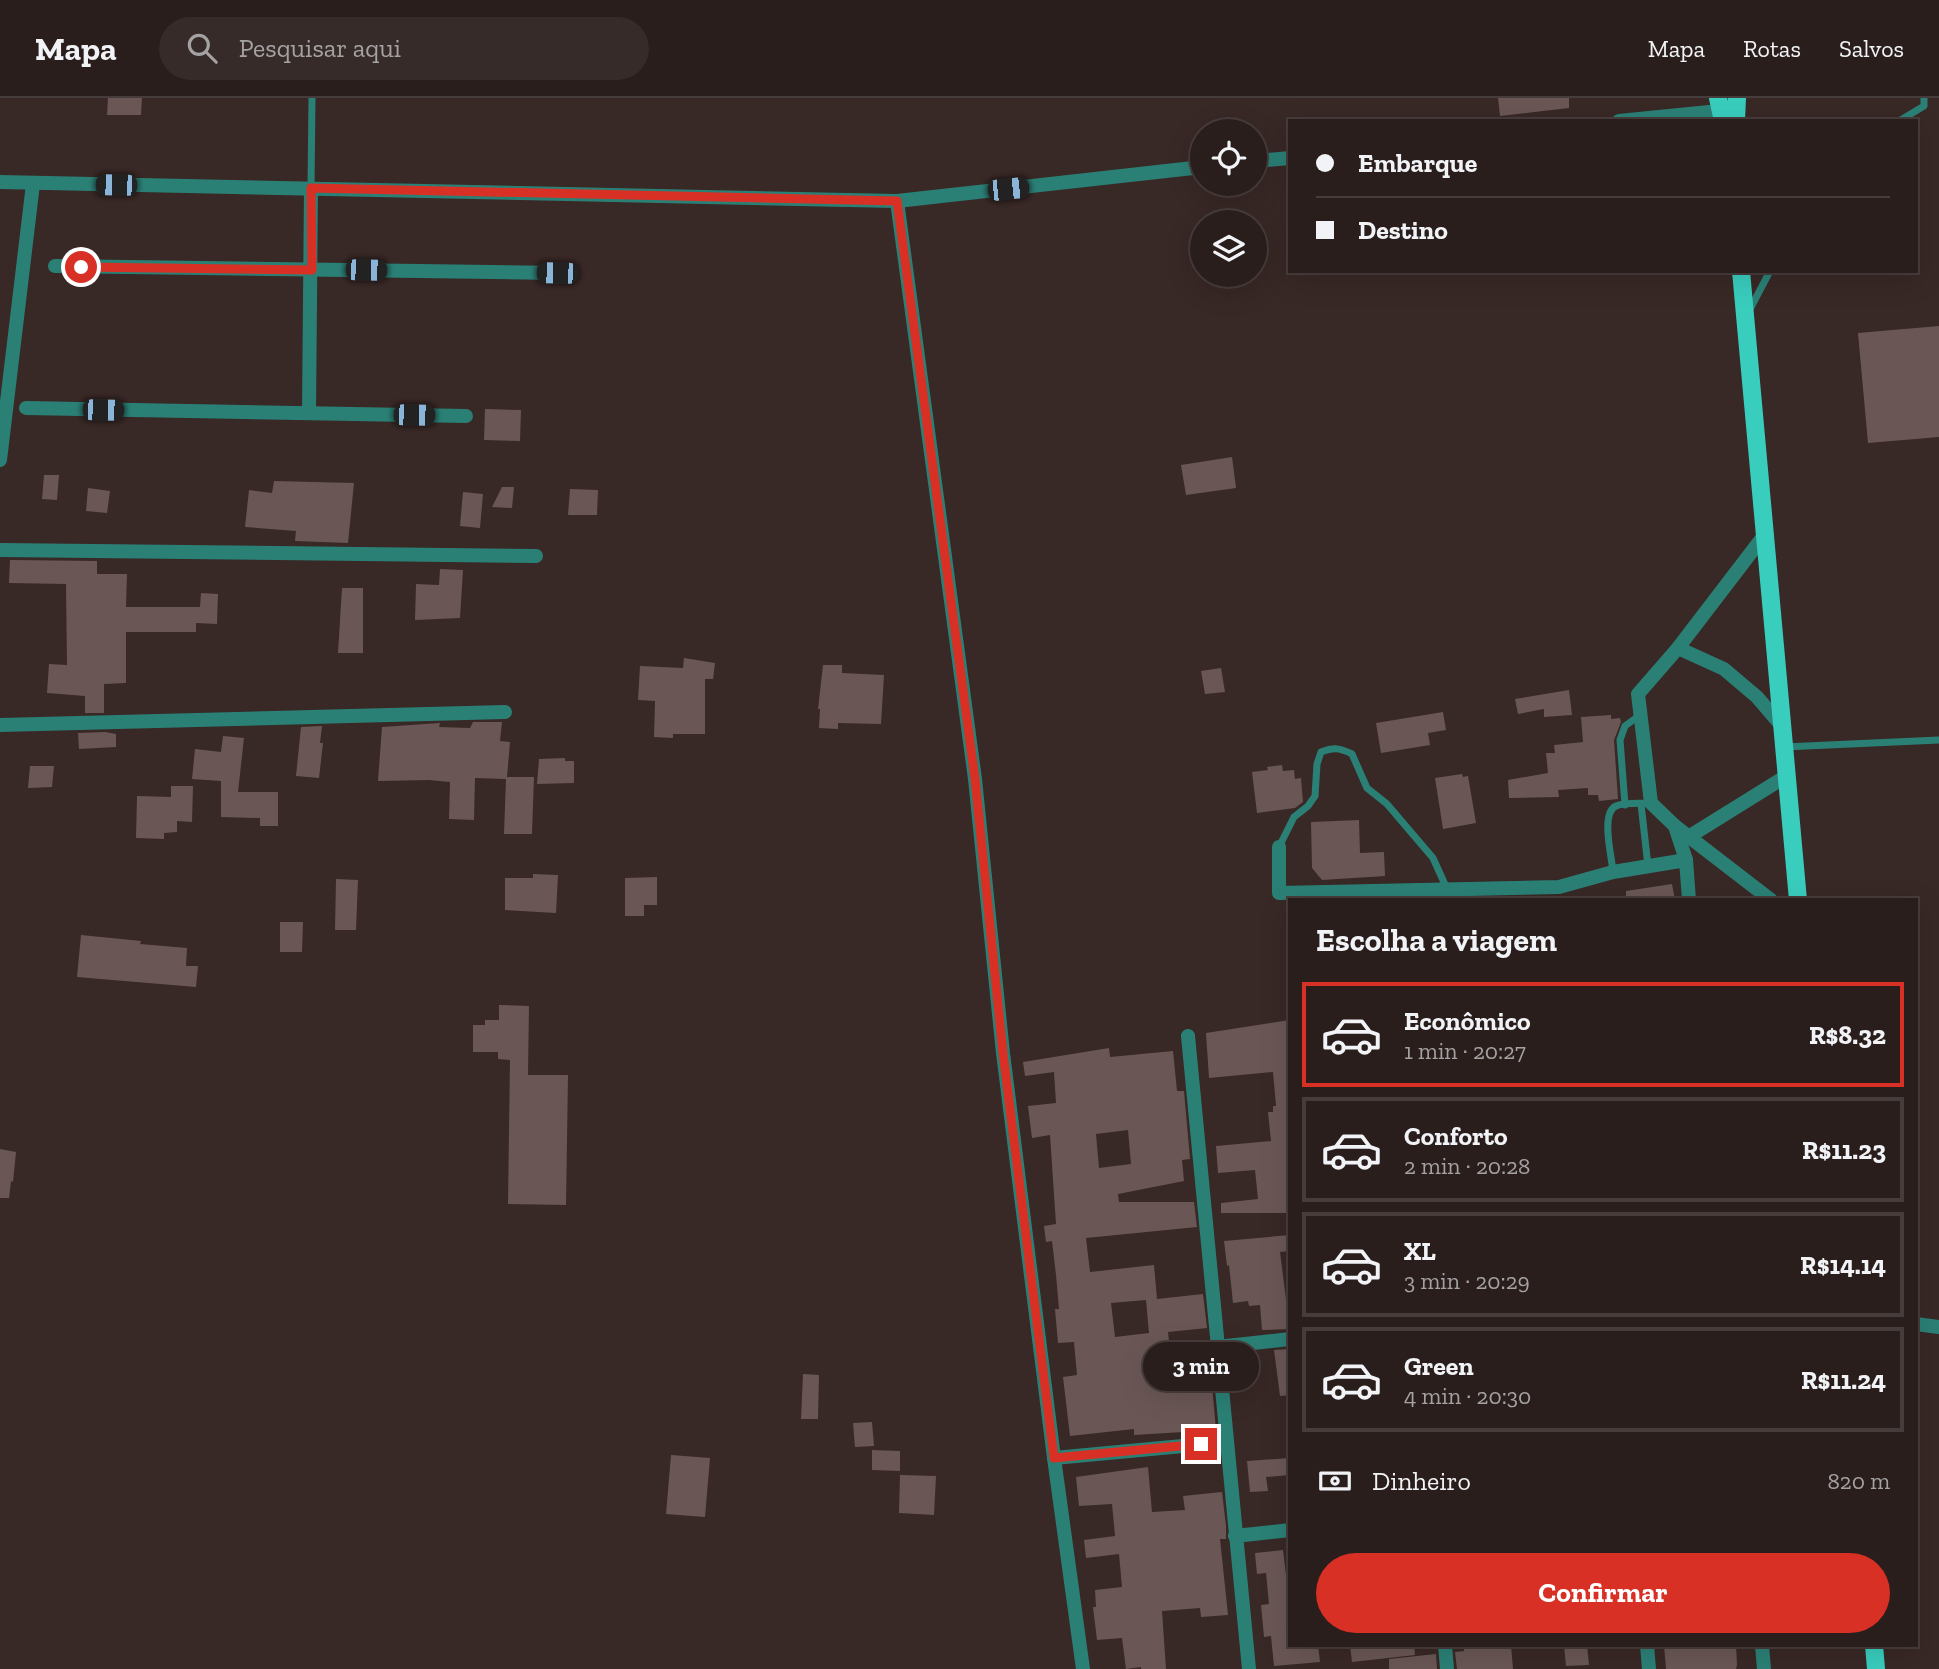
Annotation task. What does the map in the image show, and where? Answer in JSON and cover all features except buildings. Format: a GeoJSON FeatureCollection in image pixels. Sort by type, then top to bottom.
{"type":"FeatureCollection","features":[{"type":"Feature","properties":{"kind":"main road"},"geometry":{"type":"LineString","coordinates":[[1741,273],[1798,898]]}},
{"type":"Feature","properties":{"kind":"main road"},"geometry":{"type":"LineString","coordinates":[[1874,1647],[1877,1669]]}},
{"type":"Feature","properties":{"kind":"street"},"geometry":{"type":"LineString","coordinates":[[1636,119],[1720,109],[1737,110]]}},
{"type":"Feature","properties":{"kind":"street"},"geometry":{"type":"LineString","coordinates":[[1267,160],[1288,158]]}},
{"type":"Feature","properties":{"kind":"street"},"geometry":{"type":"LineString","coordinates":[[0,182],[897,201],[1190,168]]}},
{"type":"Feature","properties":{"kind":"street"},"geometry":{"type":"LineString","coordinates":[[0,460],[33,184]]}},
{"type":"Feature","properties":{"kind":"street"},"geometry":{"type":"LineString","coordinates":[[309,413],[311,188]]}},
{"type":"Feature","properties":{"kind":"street"},"geometry":{"type":"LineString","coordinates":[[897,201],[975,779],[1005,1066],[1083,1669]]}},
{"type":"Feature","properties":{"kind":"street"},"geometry":{"type":"LineString","coordinates":[[55,266],[557,273]]}},
{"type":"Feature","properties":{"kind":"street"},"geometry":{"type":"LineString","coordinates":[[26,408],[466,416]]}},
{"type":"Feature","properties":{"kind":"street"},"geometry":{"type":"LineString","coordinates":[[1766,533],[1678,648],[1638,694],[1646,804],[1768,898]]}},
{"type":"Feature","properties":{"kind":"street"},"geometry":{"type":"LineString","coordinates":[[0,550],[536,556]]}},
{"type":"Feature","properties":{"kind":"street"},"geometry":{"type":"LineString","coordinates":[[1678,648],[1724,669],[1758,697],[1781,725]]}},
{"type":"Feature","properties":{"kind":"street"},"geometry":{"type":"LineString","coordinates":[[0,725],[505,712]]}},
{"type":"Feature","properties":{"kind":"street"},"geometry":{"type":"LineString","coordinates":[[1690,836],[1785,777]]}},
{"type":"Feature","properties":{"kind":"street"},"geometry":{"type":"LineString","coordinates":[[1675,826],[1686,860],[1689,898]]}},
{"type":"Feature","properties":{"kind":"street"},"geometry":{"type":"LineString","coordinates":[[1279,847],[1279,893],[1559,887],[1614,872],[1686,860]]}},
{"type":"Feature","properties":{"kind":"street"},"geometry":{"type":"LineString","coordinates":[[1188,1036],[1249,1669]]}},
{"type":"Feature","properties":{"kind":"street"},"geometry":{"type":"LineString","coordinates":[[1918,1324],[1939,1327]]}},
{"type":"Feature","properties":{"kind":"street"},"geometry":{"type":"LineString","coordinates":[[1217,1347],[1288,1339]]}},
{"type":"Feature","properties":{"kind":"street"},"geometry":{"type":"LineString","coordinates":[[1054,1458],[1226,1442]]}},
{"type":"Feature","properties":{"kind":"street"},"geometry":{"type":"LineString","coordinates":[[1235,1536],[1288,1530]]}},
{"type":"Feature","properties":{"kind":"street"},"geometry":{"type":"LineString","coordinates":[[1445,1647],[1447,1669]]}},
{"type":"Feature","properties":{"kind":"street"},"geometry":{"type":"LineString","coordinates":[[1647,1647],[1649,1669]]}},
{"type":"Feature","properties":{"kind":"street"},"geometry":{"type":"LineString","coordinates":[[1762,1647],[1764,1669]]}},
{"type":"Feature","properties":{"kind":"lane"},"geometry":{"type":"LineString","coordinates":[[311,188],[312,98]]}},
{"type":"Feature","properties":{"kind":"lane"},"geometry":{"type":"LineString","coordinates":[[1902,119],[1924,106],[1924,98]]}},
{"type":"Feature","properties":{"kind":"lane"},"geometry":{"type":"LineString","coordinates":[[1746,318],[1769,273]]}},
{"type":"Feature","properties":{"kind":"lane"},"geometry":{"type":"LineString","coordinates":[[1625,805],[1620,740],[1625,726],[1640,715]]}},
{"type":"Feature","properties":{"kind":"lane"},"geometry":{"type":"LineString","coordinates":[[1783,747],[1939,740]]}},
{"type":"Feature","properties":{"kind":"lane"},"geometry":{"type":"LineString","coordinates":[[1279,847],[1294,817],[1308,806],[1315,796],[1317,764],[1321,752],[1333,747],[1342,749],[1352,754],[1367,788],[1387,804],[1433,858],[1447,889]]}},
{"type":"Feature","properties":{"kind":"lane"},"geometry":{"type":"LineString","coordinates":[[1614,872],[1607,821],[1609,812],[1617,806],[1646,804],[1648,866]]}},
{"type":"Feature","properties":{"kind":"route"},"geometry":{"type":"LineString","coordinates":[[81,267],[312,270],[311,188],[897,201],[975,779],[1003,1053],[1054,1458],[1201,1444]]}}]}
